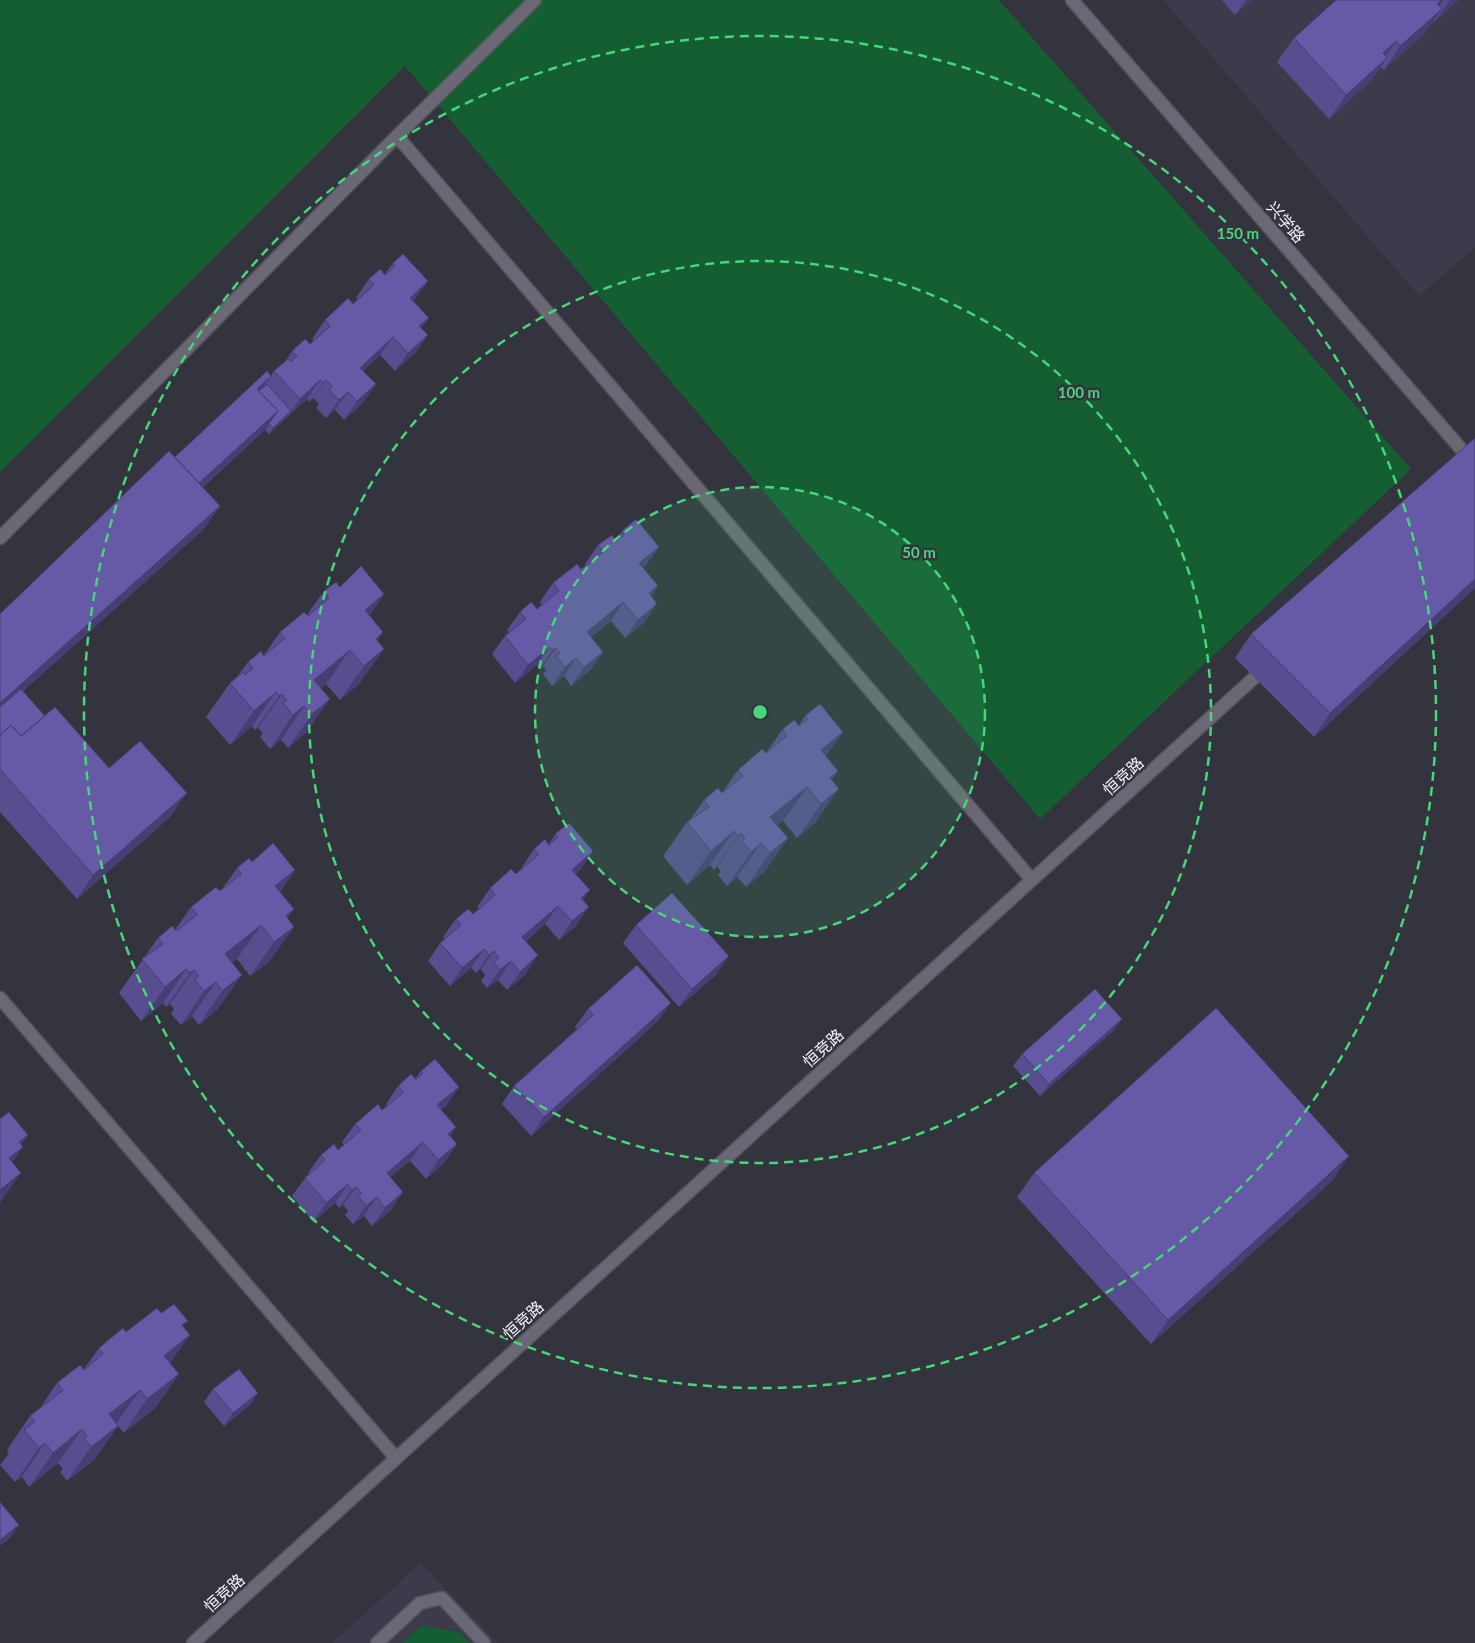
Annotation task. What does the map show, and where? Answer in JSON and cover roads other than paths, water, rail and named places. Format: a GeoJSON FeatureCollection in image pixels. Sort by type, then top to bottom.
{"type":"FeatureCollection","features":[{"type":"Feature","properties":{"kind":"street"},"geometry":{"type":"LineString","coordinates":[[0,538],[396,136],[535,0]]}},
{"type":"Feature","properties":{"kind":"street","name":"兴学路"},"geometry":{"type":"LineString","coordinates":[[1072,0],[1475,465]]}},
{"type":"Feature","properties":{"kind":"street"},"geometry":{"type":"LineString","coordinates":[[396,136],[1032,880]]}},
{"type":"Feature","properties":{"kind":"street","name":"恒竞路"},"geometry":{"type":"LineString","coordinates":[[193,1643],[1276,658]]}},
{"type":"Feature","properties":{"kind":"street"},"geometry":{"type":"LineString","coordinates":[[0,998],[396,1458]]}},
{"type":"Feature","properties":{"kind":"street"},"geometry":{"type":"LineString","coordinates":[[377,1643],[420,1603],[442,1598],[484,1643]]}}]}
